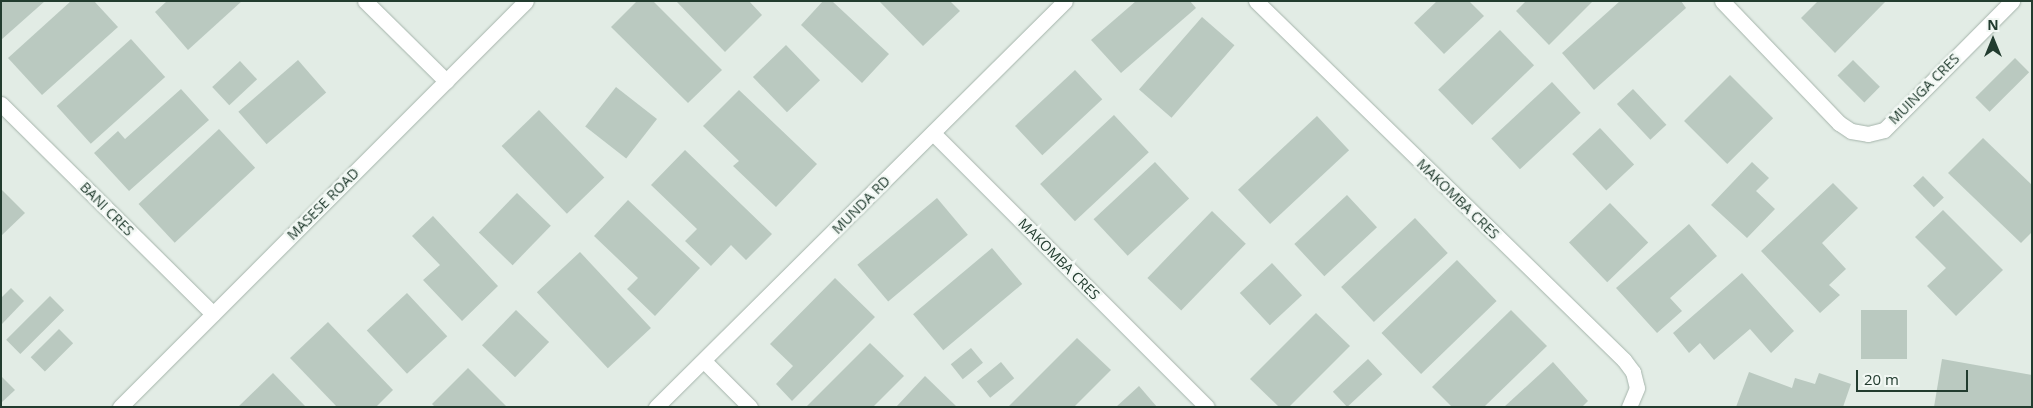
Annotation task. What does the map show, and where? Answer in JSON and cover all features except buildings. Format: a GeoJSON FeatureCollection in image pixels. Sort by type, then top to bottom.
{"type":"FeatureCollection","features":[{"type":"Feature","properties":{"kind":"street"},"geometry":{"type":"LineString","coordinates":[[365,1],[446,81]]}},
{"type":"Feature","properties":{"kind":"street","name":"MASESE ROAD"},"geometry":{"type":"LineString","coordinates":[[120,407],[526,1]]}},
{"type":"Feature","properties":{"kind":"street","name":"MAKOMBA CRES"},"geometry":{"type":"LineString","coordinates":[[1256,1],[1624,360],[1633,372],[1637,388],[1629,407]]}},
{"type":"Feature","properties":{"kind":"street","name":"MUINGA CRES"},"geometry":{"type":"LineString","coordinates":[[1722,1],[1839,123],[1851,132],[1868,134],[1884,130],[2012,1]]}},
{"type":"Feature","properties":{"kind":"street","name":"MUNDA RD"},"geometry":{"type":"LineString","coordinates":[[656,407],[933,133],[1056,4]]}},
{"type":"Feature","properties":{"kind":"street","name":"BANI CRES"},"geometry":{"type":"LineString","coordinates":[[1,104],[213,314]]}},
{"type":"Feature","properties":{"kind":"street","name":"MAKOMBA CRES"},"geometry":{"type":"LineString","coordinates":[[933,133],[1207,407]]}},
{"type":"Feature","properties":{"kind":"street"},"geometry":{"type":"LineString","coordinates":[[704,361],[750,407]]}}]}
